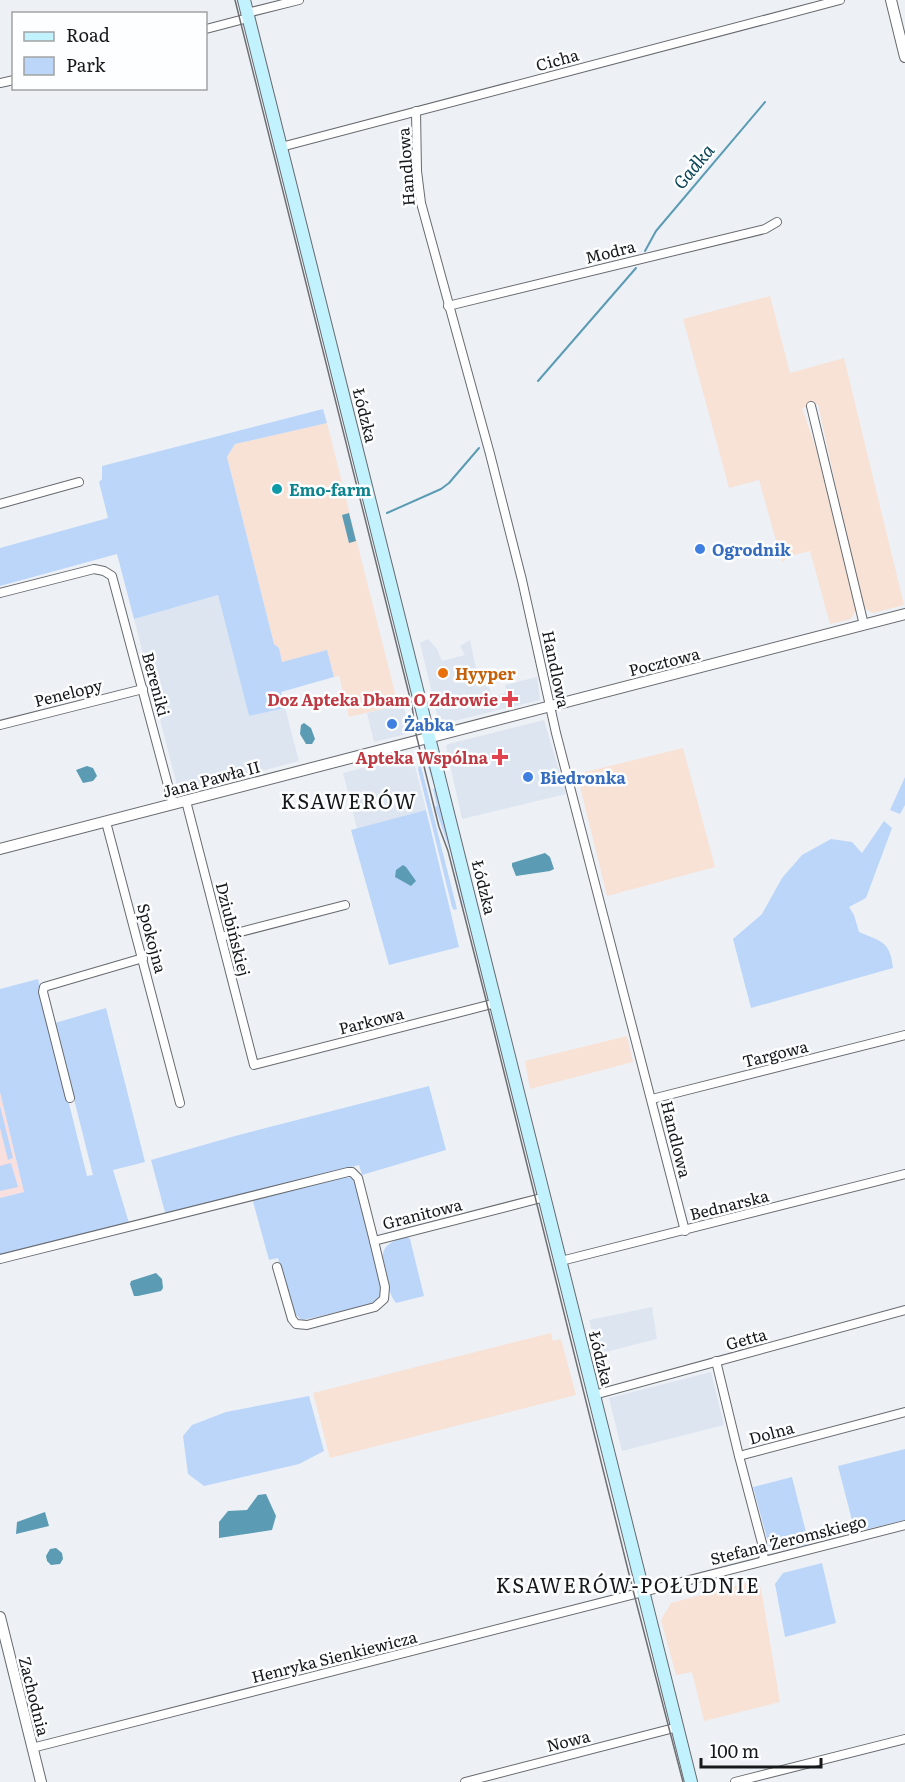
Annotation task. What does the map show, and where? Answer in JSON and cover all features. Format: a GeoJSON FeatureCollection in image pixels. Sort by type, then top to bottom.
{"type":"FeatureCollection","features":[{"type":"Feature","properties":{"kind":"main road","name":"Łódzka"},"geometry":{"type":"LineString","coordinates":[[244,0],[691,1782]]}},
{"type":"Feature","properties":{"kind":"street"},"geometry":{"type":"LineString","coordinates":[[207,29],[299,0]]}},
{"type":"Feature","properties":{"kind":"street","name":"Cicha"},"geometry":{"type":"LineString","coordinates":[[280,147],[840,0]]}},
{"type":"Feature","properties":{"kind":"street"},"geometry":{"type":"LineString","coordinates":[[891,0],[905,57]]}},
{"type":"Feature","properties":{"kind":"street","name":"Handlowa"},"geometry":{"type":"LineString","coordinates":[[416,111],[419,189],[448,306],[493,465],[522,579],[549,705],[685,1231]]}},
{"type":"Feature","properties":{"kind":"street","name":"Modra"},"geometry":{"type":"LineString","coordinates":[[448,306],[765,228],[777,222]]}},
{"type":"Feature","properties":{"kind":"street"},"geometry":{"type":"LineString","coordinates":[[811,406],[864,625]]}},
{"type":"Feature","properties":{"kind":"street"},"geometry":{"type":"LineString","coordinates":[[0,504],[79,482]]}},
{"type":"Feature","properties":{"kind":"street","name":"Bereniki"},"geometry":{"type":"LineString","coordinates":[[0,592],[90,570],[100,569],[108,573],[116,584],[173,804]]}},
{"type":"Feature","properties":{"kind":"street","name":"Pocztowa"},"geometry":{"type":"LineString","coordinates":[[430,737],[905,614]]}},
{"type":"Feature","properties":{"kind":"street","name":"Penelopy"},"geometry":{"type":"LineString","coordinates":[[0,725],[143,689]]}},
{"type":"Feature","properties":{"kind":"street","name":"Jana Pawła II"},"geometry":{"type":"LineString","coordinates":[[0,849],[430,737]]}},
{"type":"Feature","properties":{"kind":"street","name":"Dziubińskiej"},"geometry":{"type":"LineString","coordinates":[[186,801],[254,1065]]}},
{"type":"Feature","properties":{"kind":"street","name":"Spokojna"},"geometry":{"type":"LineString","coordinates":[[106,822],[180,1103]]}},
{"type":"Feature","properties":{"kind":"street"},"geometry":{"type":"LineString","coordinates":[[221,936],[345,905]]}},
{"type":"Feature","properties":{"kind":"street"},"geometry":{"type":"LineString","coordinates":[[70,1098],[43,992],[44,987],[143,958]]}},
{"type":"Feature","properties":{"kind":"street","name":"Parkowa"},"geometry":{"type":"LineString","coordinates":[[254,1065],[496,1003]]}},
{"type":"Feature","properties":{"kind":"street","name":"Targowa"},"geometry":{"type":"LineString","coordinates":[[652,1099],[905,1035]]}},
{"type":"Feature","properties":{"kind":"street"},"geometry":{"type":"LineString","coordinates":[[0,1259],[348,1172],[352,1172],[358,1178],[374,1241]]}},
{"type":"Feature","properties":{"kind":"street","name":"Bednarska"},"geometry":{"type":"LineString","coordinates":[[561,1261],[905,1174]]}},
{"type":"Feature","properties":{"kind":"street","name":"Granitowa"},"geometry":{"type":"LineString","coordinates":[[278,1267],[290,1314],[296,1324],[307,1324],[375,1307],[386,1294],[374,1241],[545,1197]]}},
{"type":"Feature","properties":{"kind":"street","name":"Getta"},"geometry":{"type":"LineString","coordinates":[[594,1395],[905,1310]]}},
{"type":"Feature","properties":{"kind":"street","name":"Dolna"},"geometry":{"type":"LineString","coordinates":[[716,1361],[739,1456],[905,1412]]}},
{"type":"Feature","properties":{"kind":"street"},"geometry":{"type":"LineString","coordinates":[[739,1456],[764,1551],[764,1561]]}},
{"type":"Feature","properties":{"kind":"street","name":"Stefana Żeromskiego"},"geometry":{"type":"LineString","coordinates":[[644,1592],[905,1525]]}},
{"type":"Feature","properties":{"kind":"street","name":"Henryka Sienkiewicza"},"geometry":{"type":"LineString","coordinates":[[32,1748],[644,1592]]}},
{"type":"Feature","properties":{"kind":"street","name":"Zachodnia"},"geometry":{"type":"LineString","coordinates":[[1,1623],[40,1782]]}},
{"type":"Feature","properties":{"kind":"street","name":"Nowa"},"geometry":{"type":"LineString","coordinates":[[465,1782],[678,1727]]}},
{"type":"Feature","properties":{"kind":"street"},"geometry":{"type":"LineString","coordinates":[[735,1782],[905,1739]]}},
{"type":"Feature","properties":{"kind":"shaded area"},"geometry":{"type":"Polygon","coordinates":[[[770,296],[790,373],[844,358],[904,605],[873,613],[864,608],[818,404],[802,408],[816,449],[856,610],[851,619],[830,624],[810,551],[790,556],[782,562],[759,480],[729,488],[683,319],[770,296]]]}},
{"type":"Feature","properties":{"kind":"shaded area","name":"Emo-farm"},"geometry":{"type":"Polygon","coordinates":[[[327,423],[398,705],[349,717],[339,676],[334,677],[327,651],[282,662],[279,648],[274,644],[227,457],[235,444],[327,423]]]}},
{"type":"Feature","properties":{"kind":"shaded area"},"geometry":{"type":"Polygon","coordinates":[[[349,513],[356,541],[349,543],[342,515],[349,513]]]}},
{"type":"Feature","properties":{"kind":"shaded area"},"geometry":{"type":"Polygon","coordinates":[[[218,595],[249,716],[285,708],[299,761],[179,793],[134,619],[218,595]]]}},
{"type":"Feature","properties":{"kind":"shaded area"},"geometry":{"type":"Polygon","coordinates":[[[428,639],[437,649],[442,661],[465,655],[460,646],[470,640],[476,668],[485,671],[493,696],[504,694],[505,685],[537,677],[540,700],[442,724],[438,720],[420,643],[428,639]]]}},
{"type":"Feature","properties":{"kind":"shaded area"},"geometry":{"type":"Polygon","coordinates":[[[403,704],[411,733],[374,742],[367,713],[403,704]]]}},
{"type":"Feature","properties":{"kind":"shaded area"},"geometry":{"type":"Polygon","coordinates":[[[544,720],[566,794],[462,819],[446,746],[544,720]]]}},
{"type":"Feature","properties":{"kind":"shaded area"},"geometry":{"type":"Polygon","coordinates":[[[304,723],[311,728],[315,739],[312,744],[306,744],[300,734],[301,725],[304,723]]]}},
{"type":"Feature","properties":{"kind":"shaded area"},"geometry":{"type":"Polygon","coordinates":[[[683,748],[715,867],[607,896],[577,774],[683,748]]]}},
{"type":"Feature","properties":{"kind":"shaded area"},"geometry":{"type":"Polygon","coordinates":[[[401,758],[415,766],[426,810],[357,829],[343,773],[401,758]]]}},
{"type":"Feature","properties":{"kind":"shaded area"},"geometry":{"type":"Polygon","coordinates":[[[87,766],[93,768],[97,776],[93,781],[83,783],[76,770],[87,766]]]}},
{"type":"Feature","properties":{"kind":"shaded area"},"geometry":{"type":"Polygon","coordinates":[[[545,853],[550,857],[554,869],[516,876],[512,863],[545,853]]]}},
{"type":"Feature","properties":{"kind":"shaded area"},"geometry":{"type":"Polygon","coordinates":[[[403,865],[416,881],[411,886],[395,877],[396,870],[403,865]]]}},
{"type":"Feature","properties":{"kind":"shaded area"},"geometry":{"type":"Polygon","coordinates":[[[627,1036],[633,1062],[530,1089],[525,1061],[627,1036]]]}},
{"type":"Feature","properties":{"kind":"shaded area"},"geometry":{"type":"Polygon","coordinates":[[[0,1092],[24,1192],[0,1198],[0,1092]]]}},
{"type":"Feature","properties":{"kind":"shaded area"},"geometry":{"type":"Polygon","coordinates":[[[156,1273],[162,1279],[161,1291],[134,1296],[131,1281],[156,1273]]]}},
{"type":"Feature","properties":{"kind":"shaded area"},"geometry":{"type":"Polygon","coordinates":[[[652,1307],[657,1339],[598,1354],[589,1320],[652,1307]]]}},
{"type":"Feature","properties":{"kind":"shaded area"},"geometry":{"type":"Polygon","coordinates":[[[551,1333],[553,1341],[561,1339],[576,1395],[330,1458],[313,1393],[551,1333]]]}},
{"type":"Feature","properties":{"kind":"shaded area"},"geometry":{"type":"Polygon","coordinates":[[[711,1372],[724,1425],[622,1451],[609,1398],[711,1372]]]}},
{"type":"Feature","properties":{"kind":"shaded area"},"geometry":{"type":"Polygon","coordinates":[[[266,1494],[276,1516],[272,1530],[219,1538],[219,1522],[228,1511],[247,1510],[258,1495],[266,1494]]]}},
{"type":"Feature","properties":{"kind":"shaded area"},"geometry":{"type":"Polygon","coordinates":[[[45,1512],[49,1526],[16,1534],[17,1522],[45,1512]]]}},
{"type":"Feature","properties":{"kind":"shaded area"},"geometry":{"type":"Polygon","coordinates":[[[56,1548],[62,1553],[63,1559],[60,1564],[51,1565],[46,1556],[50,1549],[56,1548]]]}},
{"type":"Feature","properties":{"kind":"shaded area"},"geometry":{"type":"Polygon","coordinates":[[[753,1581],[761,1588],[780,1702],[704,1721],[692,1672],[676,1675],[661,1620],[671,1603],[753,1581]]]}},
{"type":"Feature","properties":{"kind":"green space"},"geometry":{"type":"Polygon","coordinates":[[[323,409],[327,423],[235,444],[227,457],[274,644],[279,648],[282,662],[327,650],[334,677],[281,692],[285,708],[249,716],[218,595],[134,619],[117,554],[0,586],[0,548],[108,518],[99,482],[102,479],[102,466],[323,409]]]}},
{"type":"Feature","properties":{"kind":"green space"},"geometry":{"type":"Polygon","coordinates":[[[430,763],[466,907],[464,908],[450,851],[435,807],[437,806],[433,789],[435,788],[427,764],[430,763]]]}},
{"type":"Feature","properties":{"kind":"green space"},"geometry":{"type":"Polygon","coordinates":[[[421,766],[457,909],[454,910],[418,769],[421,766]]]}},
{"type":"Feature","properties":{"kind":"green space"},"geometry":{"type":"Polygon","coordinates":[[[905,777],[905,805],[900,814],[890,810],[905,777]]]}},
{"type":"Feature","properties":{"kind":"green space"},"geometry":{"type":"Polygon","coordinates":[[[426,810],[459,947],[389,965],[351,830],[426,810]]]}},
{"type":"Feature","properties":{"kind":"green space"},"geometry":{"type":"Polygon","coordinates":[[[884,821],[892,828],[866,898],[849,907],[859,932],[887,947],[893,968],[751,1008],[733,939],[762,914],[782,878],[802,855],[831,839],[852,842],[862,853],[884,821]]]}},
{"type":"Feature","properties":{"kind":"green space"},"geometry":{"type":"Polygon","coordinates":[[[38,979],[87,1176],[93,1175],[55,1023],[106,1008],[145,1162],[113,1170],[129,1223],[0,1256],[0,1198],[24,1192],[0,1092],[0,989],[38,979]]]}},
{"type":"Feature","properties":{"kind":"green space"},"geometry":{"type":"Polygon","coordinates":[[[429,1086],[446,1150],[362,1175],[359,1165],[166,1216],[151,1160],[429,1086]]]}},
{"type":"Feature","properties":{"kind":"green space"},"geometry":{"type":"Polygon","coordinates":[[[0,1106],[13,1158],[8,1160],[0,1128],[0,1106]]]}},
{"type":"Feature","properties":{"kind":"green space"},"geometry":{"type":"Polygon","coordinates":[[[11,1163],[18,1187],[0,1191],[0,1166],[11,1163]]]}},
{"type":"Feature","properties":{"kind":"green space"},"geometry":{"type":"Polygon","coordinates":[[[344,1176],[354,1179],[357,1184],[382,1284],[380,1296],[373,1304],[303,1320],[293,1310],[278,1258],[269,1260],[252,1198],[344,1176]]]}},
{"type":"Feature","properties":{"kind":"green space"},"geometry":{"type":"Polygon","coordinates":[[[407,1236],[410,1239],[424,1296],[396,1303],[389,1290],[383,1257],[386,1247],[407,1236]]]}},
{"type":"Feature","properties":{"kind":"green space"},"geometry":{"type":"Polygon","coordinates":[[[309,1396],[324,1451],[299,1464],[204,1486],[188,1474],[183,1436],[192,1425],[226,1412],[309,1396]]]}},
{"type":"Feature","properties":{"kind":"green space"},"geometry":{"type":"Polygon","coordinates":[[[905,1449],[905,1520],[855,1532],[838,1466],[905,1449]]]}},
{"type":"Feature","properties":{"kind":"green space"},"geometry":{"type":"Polygon","coordinates":[[[792,1477],[809,1544],[777,1551],[769,1546],[753,1487],[792,1477]]]}},
{"type":"Feature","properties":{"kind":"green space"},"geometry":{"type":"Polygon","coordinates":[[[822,1563],[836,1623],[785,1637],[775,1584],[783,1573],[822,1563]]]}},
{"type":"Feature","properties":{"kind":"waterway","name":"Gadka"},"geometry":{"type":"LineString","coordinates":[[645,251],[656,231],[765,102]]}},
{"type":"Feature","properties":{"kind":"waterway","name":"Gadka"},"geometry":{"type":"LineString","coordinates":[[538,381],[636,268]]}},
{"type":"Feature","properties":{"kind":"waterway","name":"Gadka"},"geometry":{"type":"LineString","coordinates":[[387,513],[441,489],[479,448]]}},
{"type":"Feature","properties":{"kind":"tram line"},"geometry":{"type":"LineString","coordinates":[[235,0],[412,706],[416,734],[439,827],[448,851],[683,1782]]}},
{"type":"Feature","properties":{"kind":"place","name":"Emo-farm"},"geometry":{"type":"Point","coordinates":[277,489]}},
{"type":"Feature","properties":{"kind":"place","name":"Ogrodnik"},"geometry":{"type":"Point","coordinates":[700,549]}},
{"type":"Feature","properties":{"kind":"place","name":"Hyyper"},"geometry":{"type":"Point","coordinates":[443,673]}},
{"type":"Feature","properties":{"kind":"place","name":"Doz Apteka Dbam O Zdrowie"},"geometry":{"type":"Point","coordinates":[510,699]}},
{"type":"Feature","properties":{"kind":"place","name":"Żabka"},"geometry":{"type":"Point","coordinates":[392,724]}},
{"type":"Feature","properties":{"kind":"place","name":"Apteka Wspólna"},"geometry":{"type":"Point","coordinates":[500,757]}},
{"type":"Feature","properties":{"kind":"place","name":"Biedronka"},"geometry":{"type":"Point","coordinates":[528,777]}},
{"type":"Feature","properties":{"kind":"district","name":"KSAWERÓW"},"geometry":{"type":"Point","coordinates":[349,800]}},
{"type":"Feature","properties":{"kind":"district","name":"KSAWERÓW-POŁUDNIE"},"geometry":{"type":"Point","coordinates":[628,1584]}}]}
